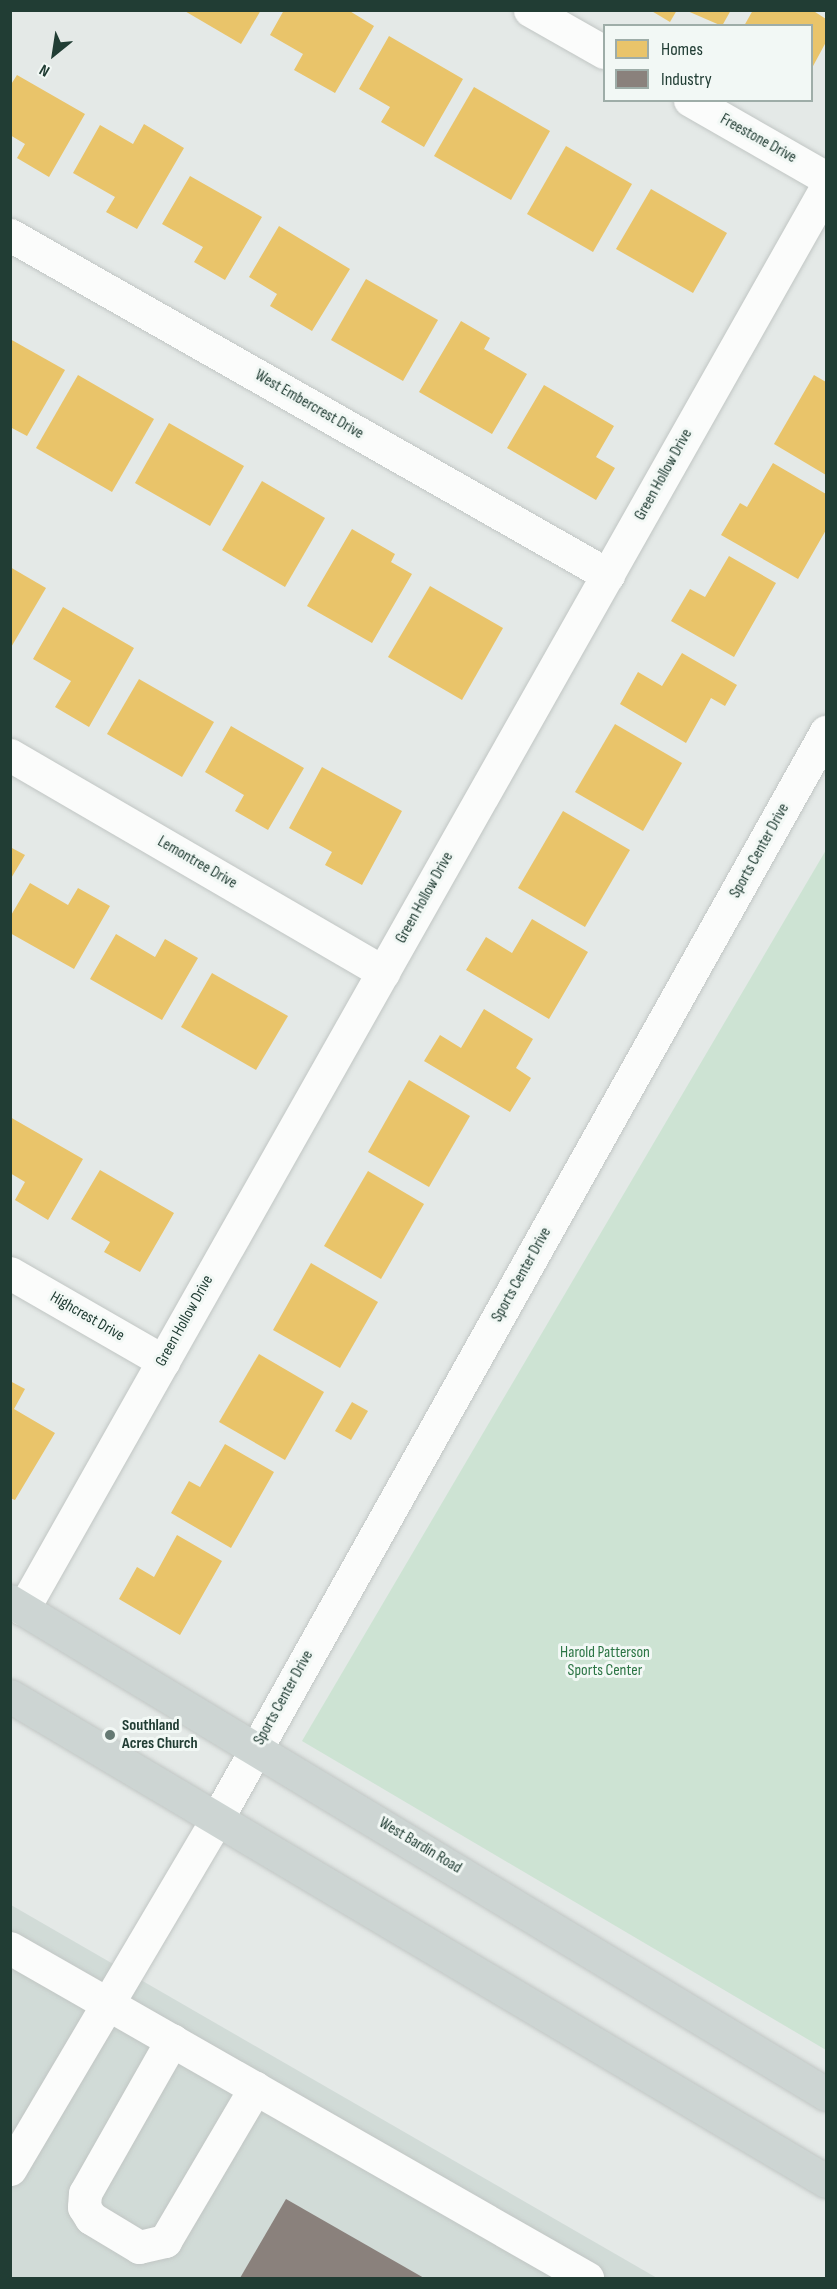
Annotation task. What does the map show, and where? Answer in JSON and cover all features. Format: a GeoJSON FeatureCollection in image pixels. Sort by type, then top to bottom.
{"type":"FeatureCollection","features":[{"type":"Feature","properties":{"kind":"main road","name":"West Bardin Road"},"geometry":{"type":"LineString","coordinates":[[17,1605],[257,1746],[826,2094]]}},
{"type":"Feature","properties":{"kind":"main road"},"geometry":{"type":"LineString","coordinates":[[10,1696],[218,1817],[826,2181]]}},
{"type":"Feature","properties":{"kind":"street"},"geometry":{"type":"LineString","coordinates":[[530,10],[603,51]]}},
{"type":"Feature","properties":{"kind":"street","name":"Freestone Drive"},"geometry":{"type":"LineString","coordinates":[[693,102],[826,178]]}},
{"type":"Feature","properties":{"kind":"street","name":"Green Hollow Drive"},"geometry":{"type":"LineString","coordinates":[[17,1605],[163,1361],[826,188]]}},
{"type":"Feature","properties":{"kind":"street","name":"West Embercrest Drive"},"geometry":{"type":"LineString","coordinates":[[10,235],[608,575]]}},
{"type":"Feature","properties":{"kind":"street","name":"Sports Center Drive"},"geometry":{"type":"LineString","coordinates":[[10,2169],[218,1817],[826,732]]}},
{"type":"Feature","properties":{"kind":"street","name":"Lemontree Drive"},"geometry":{"type":"LineString","coordinates":[[10,754],[383,972]]}},
{"type":"Feature","properties":{"kind":"street","name":"Highcrest Drive"},"geometry":{"type":"LineString","coordinates":[[10,1273],[163,1361]]}},
{"type":"Feature","properties":{"kind":"street"},"geometry":{"type":"LineString","coordinates":[[10,1948],[587,2278]]}},
{"type":"Feature","properties":{"kind":"street"},"geometry":{"type":"LineString","coordinates":[[172,2040],[85,2193],[91,2218],[139,2247],[165,2241],[255,2088]]}},
{"type":"Feature","properties":{"kind":"shaded area"},"geometry":{"type":"Polygon","coordinates":[[[11,1905],[657,2278],[11,2278],[11,1905]]]}},
{"type":"Feature","properties":{"kind":"green space","name":"Harold Patterson Sports Center"},"geometry":{"type":"Polygon","coordinates":[[[826,850],[826,2050],[302,1741],[826,850]]]}},
{"type":"Feature","properties":{"kind":"building: Homes"},"geometry":{"type":"Polygon","coordinates":[[[183,10],[261,10],[241,44],[183,10]]]}},
{"type":"Feature","properties":{"kind":"building: Homes"},"geometry":{"type":"Polygon","coordinates":[[[284,10],[348,10],[374,26],[335,93],[294,70],[303,54],[270,35],[284,10]]]}},
{"type":"Feature","properties":{"kind":"building: Homes"},"geometry":{"type":"Polygon","coordinates":[[[650,10],[677,10],[670,22],[650,10]]]}},
{"type":"Feature","properties":{"kind":"building: Homes"},"geometry":{"type":"Polygon","coordinates":[[[685,10],[731,10],[723,24],[717,24],[685,10]]]}},
{"type":"Feature","properties":{"kind":"building: Homes"},"geometry":{"type":"Polygon","coordinates":[[[753,10],[812,10],[826,19],[826,42],[813,66],[813,24],[745,24],[753,10]]]}},
{"type":"Feature","properties":{"kind":"building: Homes"},"geometry":{"type":"Polygon","coordinates":[[[389,36],[463,79],[424,147],[381,122],[390,107],[359,89],[389,36]]]}},
{"type":"Feature","properties":{"kind":"building: Homes"},"geometry":{"type":"Polygon","coordinates":[[[17,75],[85,114],[49,177],[17,158],[25,144],[10,135],[10,86],[17,75]]]}},
{"type":"Feature","properties":{"kind":"building: Homes"},"geometry":{"type":"Polygon","coordinates":[[[474,87],[550,131],[511,200],[434,156],[474,87]]]}},
{"type":"Feature","properties":{"kind":"building: Homes"},"geometry":{"type":"Polygon","coordinates":[[[144,124],[184,148],[137,229],[106,212],[115,197],[73,173],[100,125],[133,144],[144,124]]]}},
{"type":"Feature","properties":{"kind":"building: Homes"},"geometry":{"type":"Polygon","coordinates":[[[566,146],[632,184],[593,252],[527,214],[566,146]]]}},
{"type":"Feature","properties":{"kind":"building: Homes"},"geometry":{"type":"Polygon","coordinates":[[[190,176],[262,217],[225,280],[194,262],[203,247],[162,224],[190,176]]]}},
{"type":"Feature","properties":{"kind":"building: Homes"},"geometry":{"type":"Polygon","coordinates":[[[651,189],[727,233],[693,293],[616,249],[651,189]]]}},
{"type":"Feature","properties":{"kind":"building: Homes"},"geometry":{"type":"Polygon","coordinates":[[[279,226],[350,269],[312,331],[270,306],[277,294],[249,277],[279,226]]]}},
{"type":"Feature","properties":{"kind":"building: Homes"},"geometry":{"type":"Polygon","coordinates":[[[366,279],[438,320],[403,381],[331,340],[366,279]]]}},
{"type":"Feature","properties":{"kind":"building: Homes"},"geometry":{"type":"Polygon","coordinates":[[[461,321],[490,338],[484,349],[527,374],[492,434],[419,392],[461,321]]]}},
{"type":"Feature","properties":{"kind":"building: Homes"},"geometry":{"type":"Polygon","coordinates":[[[10,339],[65,370],[27,436],[10,427],[10,339]]]}},
{"type":"Feature","properties":{"kind":"building: Homes"},"geometry":{"type":"Polygon","coordinates":[[[78,375],[154,419],[112,492],[36,448],[78,375]]]}},
{"type":"Feature","properties":{"kind":"building: Homes"},"geometry":{"type":"Polygon","coordinates":[[[814,375],[826,382],[826,475],[774,444],[814,375]]]}},
{"type":"Feature","properties":{"kind":"building: Homes"},"geometry":{"type":"Polygon","coordinates":[[[544,385],[614,426],[596,457],[615,468],[596,500],[507,448],[544,385]]]}},
{"type":"Feature","properties":{"kind":"building: Homes"},"geometry":{"type":"Polygon","coordinates":[[[169,423],[244,466],[210,526],[135,483],[169,423]]]}},
{"type":"Feature","properties":{"kind":"building: Homes"},"geometry":{"type":"Polygon","coordinates":[[[773,463],[826,494],[826,530],[798,579],[721,535],[740,503],[747,507],[773,463]]]}},
{"type":"Feature","properties":{"kind":"building: Homes"},"geometry":{"type":"Polygon","coordinates":[[[262,481],[325,518],[285,587],[222,550],[262,481]]]}},
{"type":"Feature","properties":{"kind":"building: Homes"},"geometry":{"type":"Polygon","coordinates":[[[352,529],[395,554],[391,562],[412,574],[372,643],[307,606],[352,529]]]}},
{"type":"Feature","properties":{"kind":"building: Homes"},"geometry":{"type":"Polygon","coordinates":[[[729,556],[776,583],[734,657],[671,621],[690,589],[705,597],[729,556]]]}},
{"type":"Feature","properties":{"kind":"building: Homes"},"geometry":{"type":"Polygon","coordinates":[[[10,567],[46,588],[10,649],[10,567]]]}},
{"type":"Feature","properties":{"kind":"building: Homes"},"geometry":{"type":"Polygon","coordinates":[[[430,586],[503,628],[462,700],[388,657],[430,586]]]}},
{"type":"Feature","properties":{"kind":"building: Homes"},"geometry":{"type":"Polygon","coordinates":[[[63,607],[134,648],[89,727],[55,707],[71,681],[33,659],[63,607]]]}},
{"type":"Feature","properties":{"kind":"building: Homes"},"geometry":{"type":"Polygon","coordinates":[[[682,653],[737,685],[725,706],[711,698],[686,743],[620,704],[638,672],[662,686],[682,653]]]}},
{"type":"Feature","properties":{"kind":"building: Homes"},"geometry":{"type":"Polygon","coordinates":[[[139,679],[214,722],[182,777],[107,734],[139,679]]]}},
{"type":"Feature","properties":{"kind":"building: Homes"},"geometry":{"type":"Polygon","coordinates":[[[615,724],[682,763],[643,831],[575,792],[615,724]]]}},
{"type":"Feature","properties":{"kind":"building: Homes"},"geometry":{"type":"Polygon","coordinates":[[[231,726],[304,768],[268,830],[235,811],[244,795],[205,772],[231,726]]]}},
{"type":"Feature","properties":{"kind":"building: Homes"},"geometry":{"type":"Polygon","coordinates":[[[322,767],[402,811],[362,885],[325,865],[332,852],[289,828],[322,767]]]}},
{"type":"Feature","properties":{"kind":"building: Homes"},"geometry":{"type":"Polygon","coordinates":[[[563,811],[630,850],[585,927],[518,888],[563,811]]]}},
{"type":"Feature","properties":{"kind":"building: Homes"},"geometry":{"type":"Polygon","coordinates":[[[10,847],[25,855],[10,880],[10,847]]]}},
{"type":"Feature","properties":{"kind":"building: Homes"},"geometry":{"type":"Polygon","coordinates":[[[30,883],[68,905],[78,888],[110,906],[74,969],[10,933],[10,917],[30,883]]]}},
{"type":"Feature","properties":{"kind":"building: Homes"},"geometry":{"type":"Polygon","coordinates":[[[532,919],[588,952],[549,1019],[466,970],[486,937],[512,953],[532,919]]]}},
{"type":"Feature","properties":{"kind":"building: Homes"},"geometry":{"type":"Polygon","coordinates":[[[116,934],[155,957],[165,939],[198,958],[162,1020],[90,979],[116,934]]]}},
{"type":"Feature","properties":{"kind":"building: Homes"},"geometry":{"type":"Polygon","coordinates":[[[212,973],[288,1016],[256,1070],[181,1027],[212,973]]]}},
{"type":"Feature","properties":{"kind":"building: Homes"},"geometry":{"type":"Polygon","coordinates":[[[484,1009],[533,1039],[516,1068],[531,1078],[510,1112],[424,1061],[440,1035],[461,1048],[484,1009]]]}},
{"type":"Feature","properties":{"kind":"building: Homes"},"geometry":{"type":"Polygon","coordinates":[[[409,1080],[470,1116],[429,1187],[368,1152],[409,1080]]]}},
{"type":"Feature","properties":{"kind":"building: Homes"},"geometry":{"type":"Polygon","coordinates":[[[10,1117],[83,1159],[48,1220],[15,1200],[25,1182],[10,1173],[10,1117]]]}},
{"type":"Feature","properties":{"kind":"building: Homes"},"geometry":{"type":"Polygon","coordinates":[[[100,1170],[174,1213],[140,1272],[104,1252],[110,1242],[71,1219],[100,1170]]]}},
{"type":"Feature","properties":{"kind":"building: Homes"},"geometry":{"type":"Polygon","coordinates":[[[368,1171],[424,1204],[381,1279],[324,1246],[368,1171]]]}},
{"type":"Feature","properties":{"kind":"building: Homes"},"geometry":{"type":"Polygon","coordinates":[[[311,1263],[378,1302],[340,1368],[273,1330],[311,1263]]]}},
{"type":"Feature","properties":{"kind":"building: Homes"},"geometry":{"type":"Polygon","coordinates":[[[259,1354],[324,1392],[285,1460],[219,1422],[259,1354]]]}},
{"type":"Feature","properties":{"kind":"building: Homes"},"geometry":{"type":"Polygon","coordinates":[[[10,1381],[25,1389],[14,1409],[55,1433],[15,1500],[10,1498],[10,1381]]]}},
{"type":"Feature","properties":{"kind":"building: Homes"},"geometry":{"type":"Polygon","coordinates":[[[352,1402],[368,1411],[351,1440],[335,1431],[352,1402]]]}},
{"type":"Feature","properties":{"kind":"building: Homes"},"geometry":{"type":"Polygon","coordinates":[[[225,1444],[274,1472],[231,1548],[171,1513],[189,1481],[200,1487],[225,1444]]]}},
{"type":"Feature","properties":{"kind":"building: Homes"},"geometry":{"type":"Polygon","coordinates":[[[177,1535],[222,1561],[180,1635],[119,1599],[137,1567],[154,1577],[177,1535]]]}},
{"type":"Feature","properties":{"kind":"building: Industry"},"geometry":{"type":"Polygon","coordinates":[[[286,2199],[424,2278],[240,2278],[286,2199]]]}},
{"type":"Feature","properties":{"kind":"place","name":"Southland Acres Church"},"geometry":{"type":"Point","coordinates":[110,1735]}}]}
